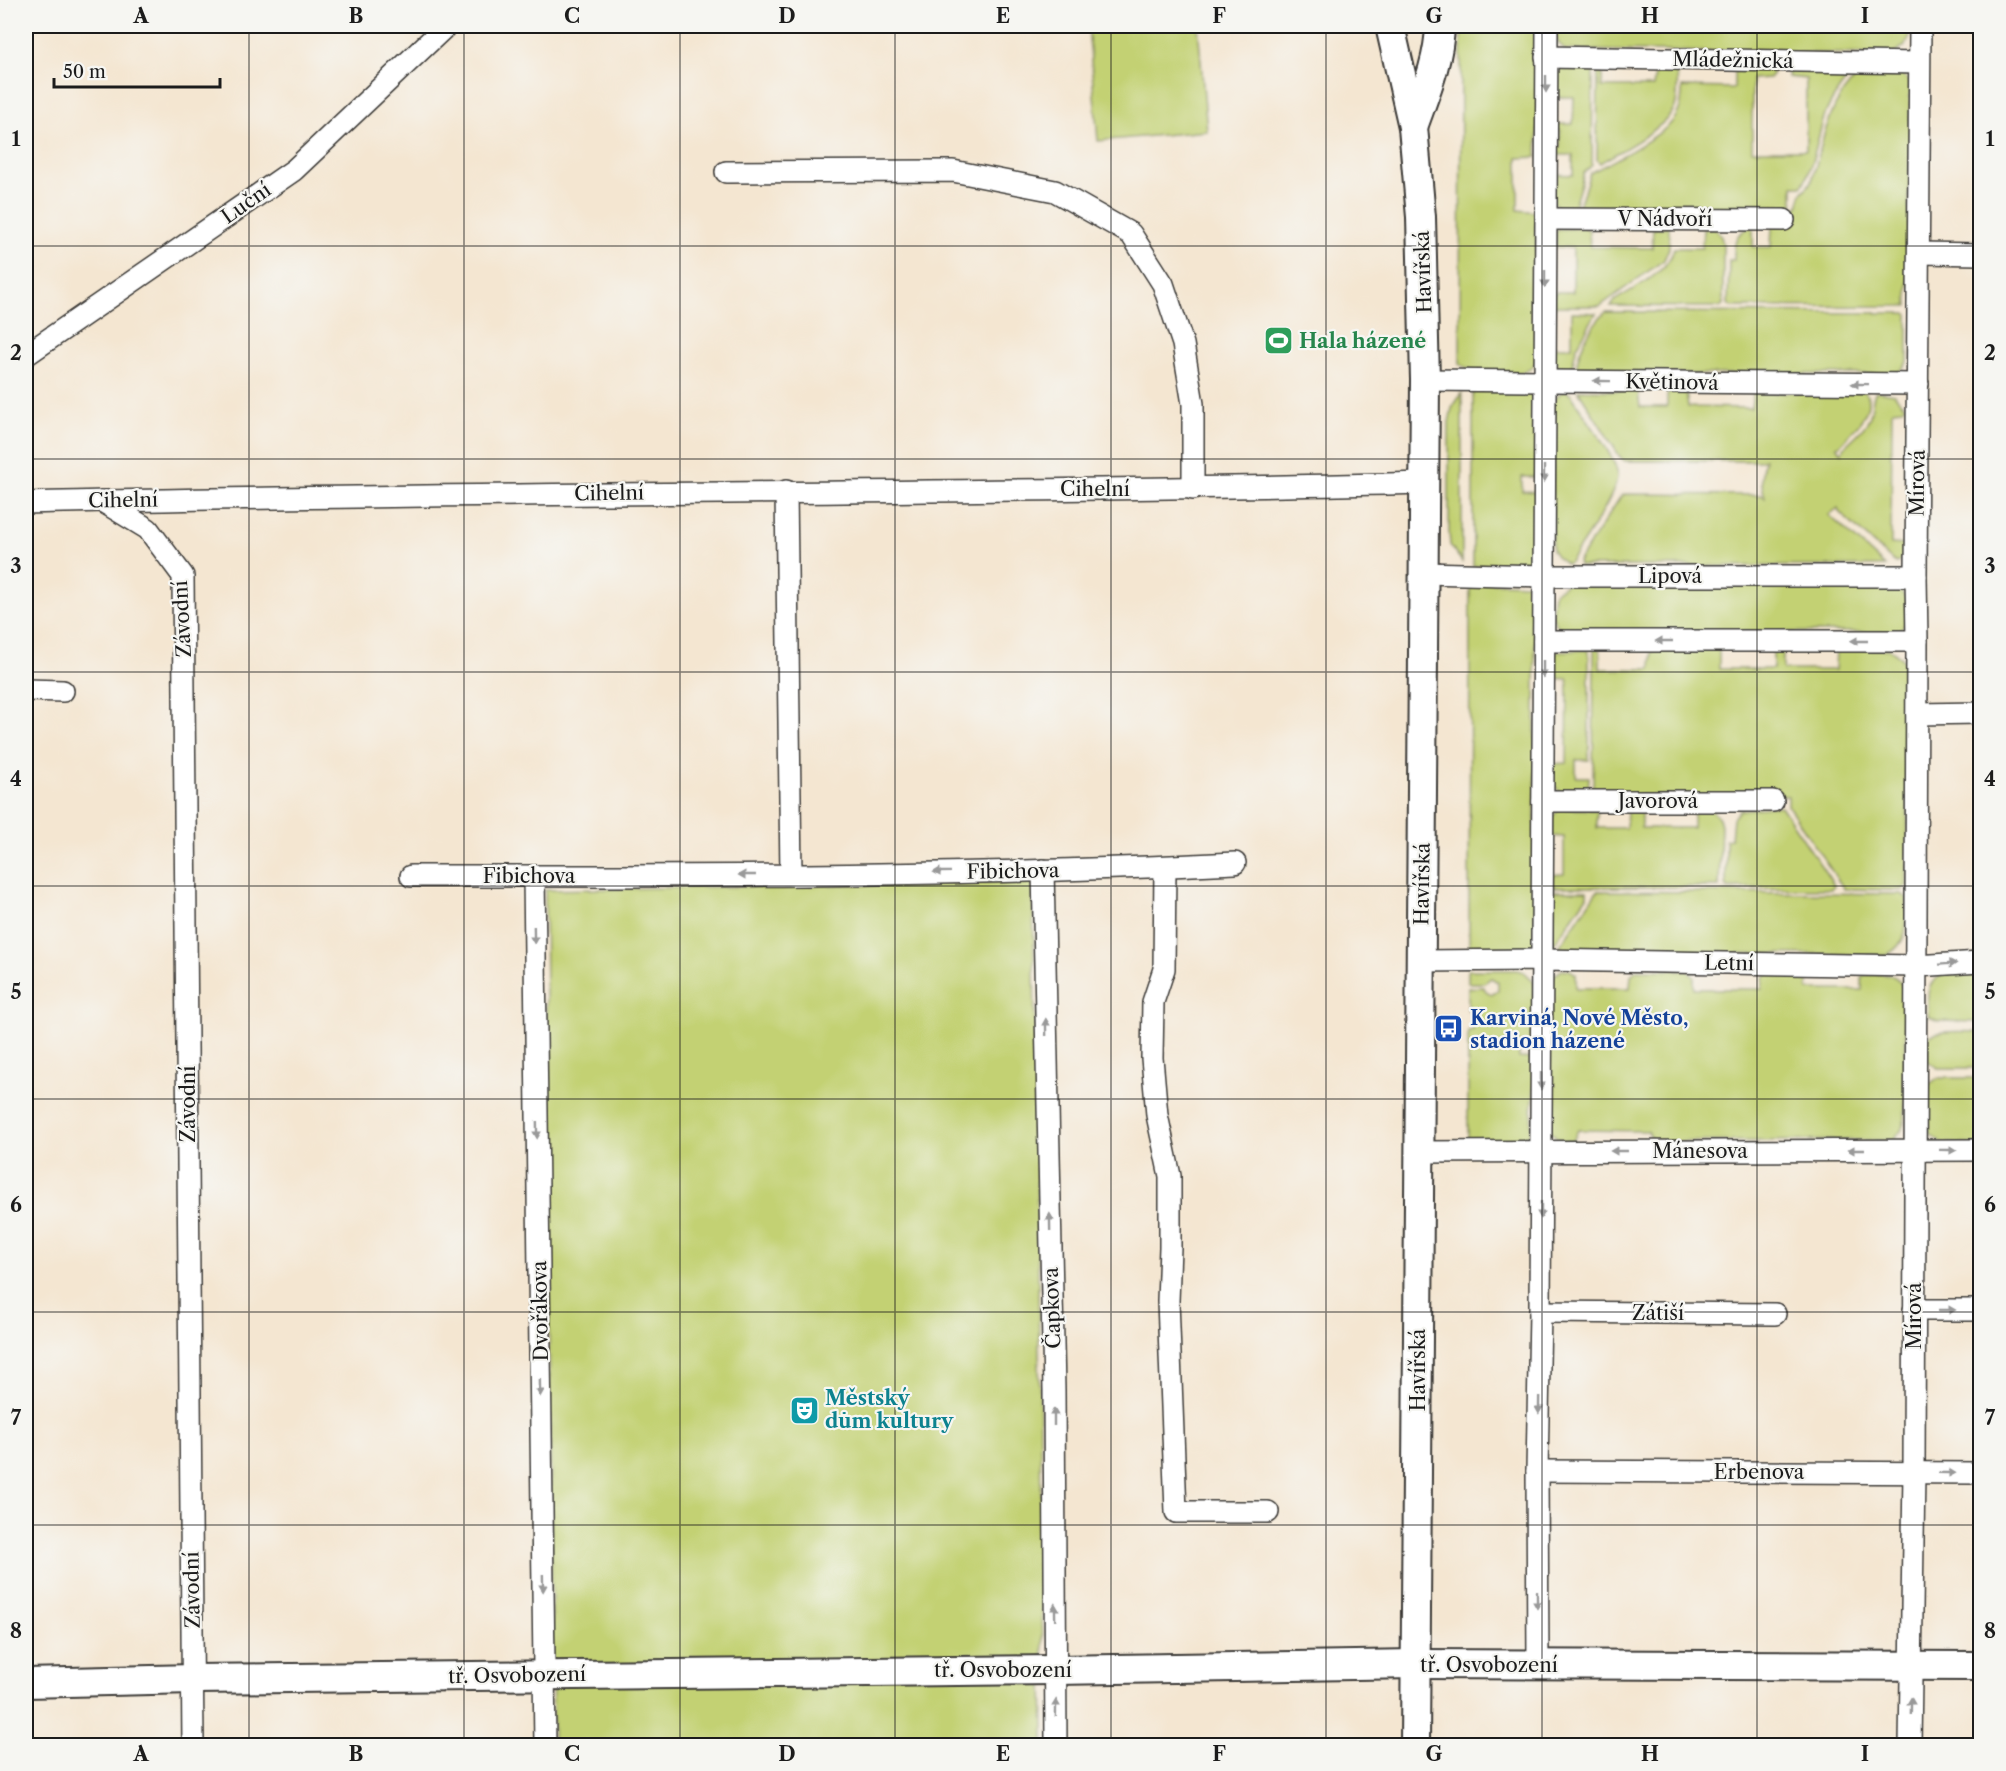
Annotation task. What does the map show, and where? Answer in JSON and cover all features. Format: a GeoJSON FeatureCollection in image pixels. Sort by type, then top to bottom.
{"type":"FeatureCollection","features":[{"type":"Feature","properties":{"kind":"street","name":"Luční"},"geometry":{"type":"LineString","coordinates":[[26,355],[294,170],[446,26]]}},
{"type":"Feature","properties":{"kind":"street","name":"Havířská"},"geometry":{"type":"LineString","coordinates":[[1390,26],[1413,127],[1421,218],[1425,380],[1415,1746]]}},
{"type":"Feature","properties":{"kind":"street"},"geometry":{"type":"LineString","coordinates":[[1413,127],[1435,65],[1440,26]]}},
{"type":"Feature","properties":{"kind":"street"},"geometry":{"type":"LineString","coordinates":[[1538,1665],[1537,1471],[1540,1312],[1547,26]]}},
{"type":"Feature","properties":{"kind":"street","name":"Mírová"},"geometry":{"type":"LineString","coordinates":[[1910,1746],[1914,1472],[1920,26]]}},
{"type":"Feature","properties":{"kind":"street","name":"Mládežnická"},"geometry":{"type":"LineString","coordinates":[[1546,57],[1920,63]]}},
{"type":"Feature","properties":{"kind":"street"},"geometry":{"type":"LineString","coordinates":[[726,172],[953,171],[1055,191],[1131,234],[1163,284],[1183,344],[1192,404],[1193,489]]}},
{"type":"Feature","properties":{"kind":"street","name":"V Nádvoří"},"geometry":{"type":"LineString","coordinates":[[1546,219],[1784,219]]}},
{"type":"Feature","properties":{"kind":"street"},"geometry":{"type":"LineString","coordinates":[[1919,253],[1980,254]]}},
{"type":"Feature","properties":{"kind":"street","name":"Květinová"},"geometry":{"type":"LineString","coordinates":[[1425,380],[1918,384]]}},
{"type":"Feature","properties":{"kind":"street","name":"Cihelní"},"geometry":{"type":"LineString","coordinates":[[26,502],[786,491],[1193,489],[1424,483]]}},
{"type":"Feature","properties":{"kind":"street"},"geometry":{"type":"LineString","coordinates":[[786,491],[791,875]]}},
{"type":"Feature","properties":{"kind":"street","name":"Závodní"},"geometry":{"type":"LineString","coordinates":[[101,501],[148,529],[183,576],[193,1746]]}},
{"type":"Feature","properties":{"kind":"street","name":"Lipová"},"geometry":{"type":"LineString","coordinates":[[1424,573],[1544,576],[1916,576]]}},
{"type":"Feature","properties":{"kind":"street"},"geometry":{"type":"LineString","coordinates":[[1544,641],[1917,641]]}},
{"type":"Feature","properties":{"kind":"street"},"geometry":{"type":"LineString","coordinates":[[26,690],[63,691]]}},
{"type":"Feature","properties":{"kind":"street"},"geometry":{"type":"LineString","coordinates":[[1917,714],[1980,713]]}},
{"type":"Feature","properties":{"kind":"street","name":"Javorová"},"geometry":{"type":"LineString","coordinates":[[1543,801],[1773,801]]}},
{"type":"Feature","properties":{"kind":"street","name":"Fibichova"},"geometry":{"type":"LineString","coordinates":[[411,876],[791,875],[1165,867],[1235,863]]}},
{"type":"Feature","properties":{"kind":"street"},"geometry":{"type":"LineString","coordinates":[[1165,867],[1164,969],[1153,1002],[1152,1058],[1157,1115],[1170,1176],[1168,1300],[1176,1512],[1268,1512]]}},
{"type":"Feature","properties":{"kind":"street","name":"Čapkova"},"geometry":{"type":"LineString","coordinates":[[1043,870],[1054,1390],[1056,1746]]}},
{"type":"Feature","properties":{"kind":"street","name":"Dvořákova"},"geometry":{"type":"LineString","coordinates":[[534,876],[545,1746]]}},
{"type":"Feature","properties":{"kind":"street","name":"Letní"},"geometry":{"type":"LineString","coordinates":[[1421,961],[1541,960],[1916,966]]}},
{"type":"Feature","properties":{"kind":"street"},"geometry":{"type":"LineString","coordinates":[[1916,966],[1980,962]]}},
{"type":"Feature","properties":{"kind":"street","name":"Mánesova"},"geometry":{"type":"LineString","coordinates":[[1419,1152],[1980,1150]]}},
{"type":"Feature","properties":{"kind":"street"},"geometry":{"type":"LineString","coordinates":[[1914,1310],[1980,1310]]}},
{"type":"Feature","properties":{"kind":"street","name":"Zátiší"},"geometry":{"type":"LineString","coordinates":[[1540,1312],[1775,1314]]}},
{"type":"Feature","properties":{"kind":"street","name":"Erbenova"},"geometry":{"type":"LineString","coordinates":[[1537,1471],[1980,1473]]}},
{"type":"Feature","properties":{"kind":"street","name":"tř. Osvobození"},"geometry":{"type":"LineString","coordinates":[[26,1683],[193,1678],[544,1676],[1416,1664],[1980,1666]]}},
{"type":"Feature","properties":{"kind":"green space"},"geometry":{"type":"Polygon","coordinates":[[[1088,26],[1198,26],[1207,131],[1098,141],[1088,26]]]}},
{"type":"Feature","properties":{"kind":"green space"},"geometry":{"type":"Polygon","coordinates":[[[1461,26],[1541,26],[1537,157],[1518,158],[1518,210],[1536,212],[1537,360],[1531,369],[1520,373],[1476,373],[1460,364],[1461,26]]]}},
{"type":"Feature","properties":{"kind":"green space"},"geometry":{"type":"Polygon","coordinates":[[[1553,26],[1911,26],[1907,43],[1892,54],[1565,50],[1556,40],[1553,26]]]}},
{"type":"Feature","properties":{"kind":"green space"},"geometry":{"type":"Polygon","coordinates":[[[1598,65],[1602,70],[1602,87],[1653,87],[1656,67],[1677,65],[1676,102],[1671,115],[1653,131],[1600,163],[1597,160],[1598,65]]]}},
{"type":"Feature","properties":{"kind":"green space"},"geometry":{"type":"Polygon","coordinates":[[[1563,66],[1593,68],[1592,165],[1584,173],[1573,210],[1560,210],[1553,202],[1551,174],[1573,175],[1573,155],[1557,155],[1553,153],[1551,147],[1560,147],[1560,130],[1551,130],[1556,124],[1573,124],[1574,97],[1556,97],[1554,75],[1563,66]]]}},
{"type":"Feature","properties":{"kind":"green space"},"geometry":{"type":"Polygon","coordinates":[[[1789,68],[1853,72],[1827,109],[1808,174],[1801,186],[1793,186],[1793,206],[1785,206],[1784,214],[1578,209],[1590,173],[1645,143],[1671,123],[1680,106],[1682,87],[1734,88],[1734,70],[1770,69],[1773,73],[1769,78],[1752,79],[1752,150],[1806,150],[1806,79],[1788,77],[1789,68]]]}},
{"type":"Feature","properties":{"kind":"green space"},"geometry":{"type":"Polygon","coordinates":[[[1862,69],[1897,69],[1910,82],[1908,306],[1731,307],[1728,304],[1729,260],[1734,260],[1736,239],[1742,232],[1753,226],[1753,247],[1771,247],[1772,226],[1788,221],[1797,209],[1802,193],[1812,181],[1825,131],[1835,106],[1862,69]]]}},
{"type":"Feature","properties":{"kind":"green space"},"geometry":{"type":"Polygon","coordinates":[[[1669,226],[1669,248],[1664,260],[1600,306],[1553,306],[1552,295],[1556,292],[1573,292],[1573,248],[1556,247],[1556,229],[1587,228],[1590,247],[1652,248],[1653,229],[1669,226]]]}},
{"type":"Feature","properties":{"kind":"green space"},"geometry":{"type":"Polygon","coordinates":[[[1703,229],[1716,229],[1721,236],[1723,304],[1721,307],[1611,306],[1614,301],[1658,272],[1671,257],[1674,248],[1702,248],[1703,229]]]}},
{"type":"Feature","properties":{"kind":"green space"},"geometry":{"type":"Polygon","coordinates":[[[1572,312],[1596,313],[1576,349],[1571,372],[1565,372],[1552,361],[1554,347],[1572,347],[1572,312]]]}},
{"type":"Feature","properties":{"kind":"green space"},"geometry":{"type":"Polygon","coordinates":[[[1606,312],[1906,313],[1908,315],[1908,362],[1896,374],[1578,374],[1578,359],[1585,340],[1606,312]]]}},
{"type":"Feature","properties":{"kind":"green space"},"geometry":{"type":"Polygon","coordinates":[[[1473,388],[1526,390],[1537,400],[1539,477],[1522,477],[1522,491],[1539,492],[1536,555],[1522,566],[1473,566],[1473,388]]]}},
{"type":"Feature","properties":{"kind":"green space"},"geometry":{"type":"Polygon","coordinates":[[[1565,390],[1572,396],[1605,445],[1617,472],[1613,492],[1607,504],[1567,564],[1552,550],[1553,402],[1565,390]]]}},
{"type":"Feature","properties":{"kind":"green space"},"geometry":{"type":"Polygon","coordinates":[[[1578,390],[1638,391],[1640,407],[1667,407],[1667,395],[1670,391],[1686,392],[1688,407],[1751,408],[1753,393],[1865,391],[1868,406],[1865,413],[1850,434],[1840,445],[1836,446],[1842,453],[1843,448],[1867,423],[1876,391],[1894,394],[1905,406],[1903,409],[1892,410],[1891,544],[1907,545],[1906,554],[1897,563],[1894,562],[1839,512],[1838,508],[1829,515],[1885,566],[1579,566],[1578,562],[1621,496],[1626,494],[1761,495],[1765,497],[1762,469],[1765,459],[1759,461],[1625,461],[1620,457],[1578,390]]]}},
{"type":"Feature","properties":{"kind":"green space"},"geometry":{"type":"Polygon","coordinates":[[[1462,393],[1462,562],[1450,545],[1449,422],[1452,408],[1462,393]]]}},
{"type":"Feature","properties":{"kind":"green space"},"geometry":{"type":"Polygon","coordinates":[[[1470,582],[1532,584],[1535,588],[1535,941],[1529,949],[1520,953],[1469,953],[1470,582]]]}},
{"type":"Feature","properties":{"kind":"green space"},"geometry":{"type":"Polygon","coordinates":[[[1567,583],[1887,584],[1901,592],[1909,611],[1908,618],[1899,632],[1565,632],[1556,624],[1552,611],[1554,593],[1567,583]]]}},
{"type":"Feature","properties":{"kind":"green space"},"geometry":{"type":"Polygon","coordinates":[[[1594,645],[1600,650],[1600,669],[1651,669],[1652,651],[1719,649],[1719,669],[1773,669],[1773,650],[1783,650],[1783,670],[1835,670],[1836,649],[1890,649],[1897,654],[1909,671],[1907,886],[1902,890],[1844,889],[1788,806],[1788,796],[1596,795],[1593,792],[1594,645]]]}},
{"type":"Feature","properties":{"kind":"green space"},"geometry":{"type":"Polygon","coordinates":[[[1589,650],[1589,760],[1576,760],[1576,777],[1589,777],[1588,792],[1561,793],[1552,784],[1549,764],[1567,763],[1568,679],[1550,678],[1553,658],[1557,651],[1589,650]]]}},
{"type":"Feature","properties":{"kind":"green space"},"geometry":{"type":"Polygon","coordinates":[[[1781,806],[1834,885],[1832,889],[1728,888],[1726,885],[1726,840],[1731,839],[1733,818],[1740,810],[1781,806]]]}},
{"type":"Feature","properties":{"kind":"green space"},"geometry":{"type":"Polygon","coordinates":[[[1560,808],[1597,810],[1597,828],[1626,828],[1627,810],[1641,811],[1641,828],[1693,828],[1693,809],[1711,810],[1719,818],[1721,825],[1719,887],[1548,887],[1548,875],[1564,874],[1564,837],[1548,836],[1551,818],[1560,808]]]}},
{"type":"Feature","properties":{"kind":"green space"},"geometry":{"type":"Polygon","coordinates":[[[1033,881],[1044,1745],[553,1745],[545,890],[1033,881]]]}},
{"type":"Feature","properties":{"kind":"green space"},"geometry":{"type":"Polygon","coordinates":[[[1548,891],[1587,891],[1587,896],[1554,944],[1552,944],[1548,891]]]}},
{"type":"Feature","properties":{"kind":"green space"},"geometry":{"type":"Polygon","coordinates":[[[1597,891],[1902,894],[1907,898],[1907,923],[1900,944],[1887,955],[1559,951],[1559,947],[1597,891]]]}},
{"type":"Feature","properties":{"kind":"green space"},"geometry":{"type":"Polygon","coordinates":[[[1468,970],[1517,970],[1524,972],[1534,981],[1537,1043],[1519,1043],[1519,1058],[1537,1059],[1530,1134],[1519,1141],[1468,1141],[1468,1031],[1473,1030],[1473,1010],[1468,1010],[1468,988],[1484,987],[1491,994],[1498,990],[1498,982],[1491,978],[1484,983],[1468,983],[1468,970]]]}},
{"type":"Feature","properties":{"kind":"green space"},"geometry":{"type":"Polygon","coordinates":[[[1562,970],[1570,970],[1576,974],[1576,988],[1630,988],[1631,975],[1636,970],[1687,970],[1694,977],[1694,989],[1762,989],[1763,978],[1770,971],[1800,971],[1808,978],[1808,990],[1862,990],[1864,975],[1891,975],[1900,981],[1906,995],[1905,1119],[1901,1131],[1893,1140],[1653,1142],[1648,1131],[1578,1130],[1573,1141],[1559,1138],[1548,1128],[1549,980],[1562,970]]]}},
{"type":"Feature","properties":{"kind":"green space"},"geometry":{"type":"Polygon","coordinates":[[[1944,974],[1980,974],[1980,1022],[1938,1021],[1928,1016],[1928,991],[1933,982],[1944,974]]]}},
{"type":"Feature","properties":{"kind":"green space"},"geometry":{"type":"Polygon","coordinates":[[[1961,1031],[1980,1032],[1980,1068],[1938,1068],[1927,1061],[1927,1042],[1933,1034],[1961,1031]]]}},
{"type":"Feature","properties":{"kind":"green space"},"geometry":{"type":"Polygon","coordinates":[[[1938,1078],[1980,1078],[1980,1145],[1942,1143],[1929,1133],[1928,1085],[1938,1078]]]}},
{"type":"Feature","properties":{"kind":"place","name":"Hala házené"},"geometry":{"type":"Point","coordinates":[1278,341]}},
{"type":"Feature","properties":{"kind":"place","name":"Karviná, Nové Město, stadion házené"},"geometry":{"type":"Point","coordinates":[1449,1029]}},
{"type":"Feature","properties":{"kind":"place","name":"Městský dům kultury"},"geometry":{"type":"Point","coordinates":[804,1410]}}]}
